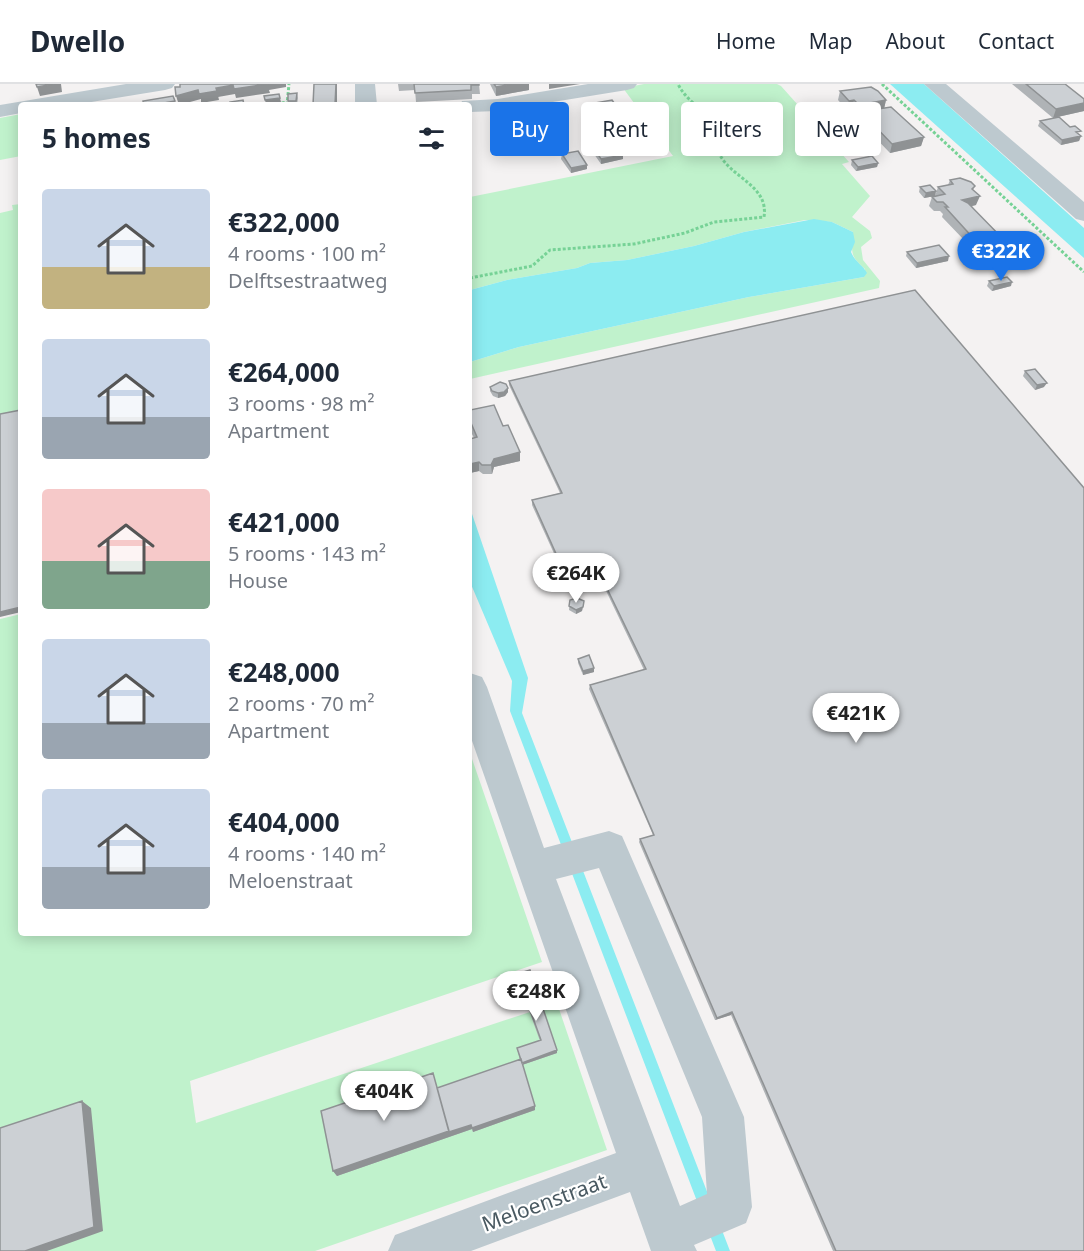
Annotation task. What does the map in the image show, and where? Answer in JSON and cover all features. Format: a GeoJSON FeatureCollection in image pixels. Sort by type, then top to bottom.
{"type":"FeatureCollection","features":[{"type":"Feature","properties":{"kind":"street"},"geometry":{"type":"LineString","coordinates":[[52,102],[72,99],[110,99],[165,84]]}},
{"type":"Feature","properties":{"kind":"street"},"geometry":{"type":"LineString","coordinates":[[365,84],[366,102]]}},
{"type":"Feature","properties":{"kind":"street"},"geometry":{"type":"LineString","coordinates":[[472,106],[498,105],[627,84]]}},
{"type":"Feature","properties":{"kind":"street"},"geometry":{"type":"LineString","coordinates":[[934,84],[954,93],[1084,214]]}},
{"type":"Feature","properties":{"kind":"street"},"geometry":{"type":"LineString","coordinates":[[0,111],[18,108]]}},
{"type":"Feature","properties":{"kind":"street"},"geometry":{"type":"LineString","coordinates":[[472,691],[558,861],[644,1165],[689,1230],[730,1207],[723,1117],[609,848],[558,861]]}},
{"type":"Feature","properties":{"kind":"street","name":"Meloenstraat"},"geometry":{"type":"LineString","coordinates":[[411,1251],[644,1165]]}},
{"type":"Feature","properties":{"kind":"path"},"geometry":{"type":"LineString","coordinates":[[287,102],[289,84]]}},
{"type":"Feature","properties":{"kind":"path"},"geometry":{"type":"LineString","coordinates":[[472,278],[535,265],[550,250],[634,244],[686,233],[714,222],[764,217],[765,209],[762,199],[750,184],[720,156],[709,120],[685,95],[678,84]]}},
{"type":"Feature","properties":{"kind":"path"},"geometry":{"type":"LineString","coordinates":[[882,84],[1084,272]]}},
{"type":"Feature","properties":{"kind":"green space"},"geometry":{"type":"Polygon","coordinates":[[[644,84],[777,84],[781,86],[795,102],[795,156],[844,156],[849,162],[842,164],[870,196],[852,217],[870,231],[872,238],[861,247],[863,260],[880,281],[879,288],[472,379],[472,361],[519,347],[749,297],[864,277],[865,269],[853,253],[853,232],[832,222],[805,220],[627,260],[590,263],[577,268],[507,280],[472,289],[472,197],[673,156],[669,151],[669,102],[633,102],[623,88],[644,84]]]}},
{"type":"Feature","properties":{"kind":"green space"},"geometry":{"type":"Polygon","coordinates":[[[18,115],[18,157],[0,160],[0,118],[18,115]]]}},
{"type":"Feature","properties":{"kind":"green space"},"geometry":{"type":"Polygon","coordinates":[[[18,204],[18,413],[0,417],[0,213],[13,210],[12,205],[18,204]]]}},
{"type":"Feature","properties":{"kind":"green space"},"geometry":{"type":"Polygon","coordinates":[[[18,615],[18,936],[472,936],[472,759],[542,962],[190,1081],[196,1123],[557,1003],[607,1150],[315,1251],[0,1251],[0,619],[18,615]]]}},
{"type":"Feature","properties":{"kind":"water"},"geometry":{"type":"Polygon","coordinates":[[[890,84],[924,84],[1084,228],[1084,258],[890,84]]]}},
{"type":"Feature","properties":{"kind":"water"},"geometry":{"type":"Polygon","coordinates":[[[814,219],[832,222],[853,232],[855,242],[851,252],[867,273],[864,277],[749,297],[519,347],[472,361],[472,289],[507,280],[577,268],[590,263],[627,260],[694,246],[744,232],[814,219]]]}},
{"type":"Feature","properties":{"kind":"water"},"geometry":{"type":"Polygon","coordinates":[[[472,514],[528,678],[522,713],[730,1251],[716,1251],[510,711],[512,681],[472,587],[472,514]]]}},
{"type":"Feature","properties":{"kind":"building"},"geometry":{"type":"Polygon","coordinates":[[[36,84],[54,84],[37,87],[36,84]]]}},
{"type":"Feature","properties":{"kind":"building"},"geometry":{"type":"Polygon","coordinates":[[[180,84],[268,84],[234,89],[233,85],[216,88],[217,91],[199,94],[198,90],[176,96],[175,87],[180,87],[180,84]]]}},
{"type":"Feature","properties":{"kind":"building"},"geometry":{"type":"Polygon","coordinates":[[[314,84],[336,84],[335,102],[313,102],[314,84]]]}},
{"type":"Feature","properties":{"kind":"building"},"geometry":{"type":"Polygon","coordinates":[[[414,84],[479,85],[471,85],[471,90],[415,93],[414,84]]]}},
{"type":"Feature","properties":{"kind":"building"},"geometry":{"type":"Polygon","coordinates":[[[494,84],[513,84],[496,87],[494,84]]]}},
{"type":"Feature","properties":{"kind":"building"},"geometry":{"type":"Polygon","coordinates":[[[1026,84],[1065,84],[1084,99],[1084,103],[1056,109],[1026,84]]]}},
{"type":"Feature","properties":{"kind":"building"},"geometry":{"type":"Polygon","coordinates":[[[871,87],[886,100],[849,101],[840,91],[871,87]]]}},
{"type":"Feature","properties":{"kind":"building"},"geometry":{"type":"Polygon","coordinates":[[[297,93],[296,101],[288,101],[288,94],[297,93]]]}},
{"type":"Feature","properties":{"kind":"building"},"geometry":{"type":"Polygon","coordinates":[[[279,94],[280,98],[265,100],[264,96],[279,94]]]}},
{"type":"Feature","properties":{"kind":"building"},"geometry":{"type":"Polygon","coordinates":[[[173,96],[175,101],[143,102],[173,96]]]}},
{"type":"Feature","properties":{"kind":"building"},"geometry":{"type":"Polygon","coordinates":[[[891,107],[924,137],[892,144],[881,133],[881,109],[891,107]]]}},
{"type":"Feature","properties":{"kind":"building"},"geometry":{"type":"Polygon","coordinates":[[[1059,117],[1070,127],[1075,126],[1081,131],[1076,132],[1081,136],[1062,140],[1040,121],[1059,117]]]}},
{"type":"Feature","properties":{"kind":"building"},"geometry":{"type":"Polygon","coordinates":[[[578,151],[587,165],[571,168],[563,156],[569,156],[569,153],[578,151]]]}},
{"type":"Feature","properties":{"kind":"building"},"geometry":{"type":"Polygon","coordinates":[[[599,156],[618,156],[601,159],[599,156]]]}},
{"type":"Feature","properties":{"kind":"building"},"geometry":{"type":"Polygon","coordinates":[[[872,156],[878,163],[858,167],[852,160],[872,156]]]}},
{"type":"Feature","properties":{"kind":"building"},"geometry":{"type":"Polygon","coordinates":[[[960,178],[971,182],[975,186],[972,189],[980,196],[962,200],[968,203],[1007,243],[974,250],[965,240],[974,239],[943,202],[937,202],[932,197],[945,194],[938,187],[953,184],[950,180],[960,178]]]}},
{"type":"Feature","properties":{"kind":"building"},"geometry":{"type":"Polygon","coordinates":[[[930,185],[936,191],[926,193],[920,187],[930,185]]]}},
{"type":"Feature","properties":{"kind":"building"},"geometry":{"type":"Polygon","coordinates":[[[939,245],[949,256],[917,263],[907,252],[939,245]]]}},
{"type":"Feature","properties":{"kind":"building"},"geometry":{"type":"Polygon","coordinates":[[[1007,277],[1012,282],[994,286],[989,281],[1007,277]]]}},
{"type":"Feature","properties":{"kind":"building"},"geometry":{"type":"Polygon","coordinates":[[[915,290],[1084,488],[1084,1251],[836,1251],[732,1012],[717,1018],[640,839],[654,835],[590,685],[646,669],[597,568],[566,576],[532,500],[562,493],[509,381],[915,290]]]}},
{"type":"Feature","properties":{"kind":"building"},"geometry":{"type":"Polygon","coordinates":[[[1035,369],[1047,383],[1037,385],[1025,371],[1035,369]]]}},
{"type":"Feature","properties":{"kind":"building"},"geometry":{"type":"Polygon","coordinates":[[[500,382],[506,384],[508,388],[504,392],[492,391],[490,387],[500,382]]]}},
{"type":"Feature","properties":{"kind":"building"},"geometry":{"type":"Polygon","coordinates":[[[494,405],[503,426],[508,425],[520,452],[494,459],[491,465],[482,465],[479,462],[472,464],[472,438],[477,437],[472,425],[472,410],[494,405]]]}},
{"type":"Feature","properties":{"kind":"building"},"geometry":{"type":"Polygon","coordinates":[[[18,411],[18,608],[0,612],[0,414],[18,411]]]}},
{"type":"Feature","properties":{"kind":"building"},"geometry":{"type":"Polygon","coordinates":[[[577,598],[584,601],[583,607],[576,610],[569,606],[570,600],[577,598]]]}},
{"type":"Feature","properties":{"kind":"building"},"geometry":{"type":"Polygon","coordinates":[[[589,655],[594,668],[583,671],[578,659],[589,655]]]}},
{"type":"Feature","properties":{"kind":"building"},"geometry":{"type":"Polygon","coordinates":[[[530,970],[557,1050],[522,1063],[517,1048],[541,1040],[517,974],[530,970]]]}},
{"type":"Feature","properties":{"kind":"building"},"geometry":{"type":"Polygon","coordinates":[[[521,1059],[535,1106],[472,1128],[471,1125],[449,1132],[437,1088],[521,1059]]]}},
{"type":"Feature","properties":{"kind":"building"},"geometry":{"type":"Polygon","coordinates":[[[433,1073],[449,1131],[333,1171],[321,1111],[433,1073]]]}},
{"type":"Feature","properties":{"kind":"building"},"geometry":{"type":"Polygon","coordinates":[[[82,1101],[94,1227],[25,1251],[0,1251],[0,1128],[82,1101]]]}}]}
